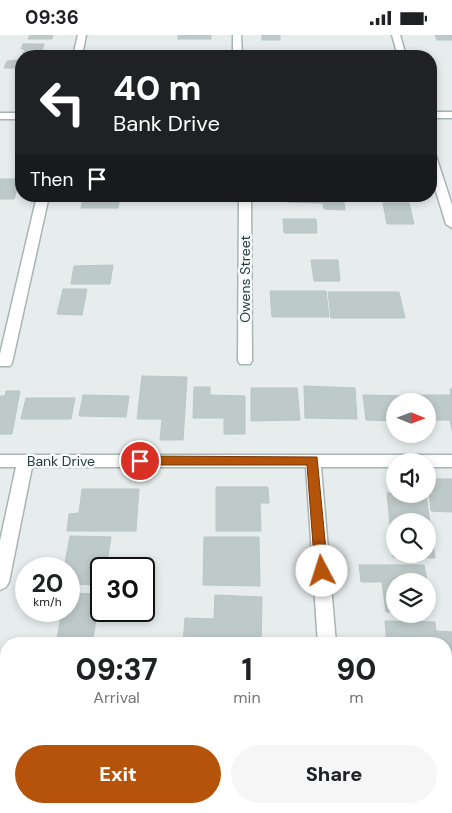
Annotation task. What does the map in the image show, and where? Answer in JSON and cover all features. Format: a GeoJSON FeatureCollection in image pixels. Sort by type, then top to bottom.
{"type":"FeatureCollection","features":[{"type":"Feature","properties":{"kind":"street"},"geometry":{"type":"LineString","coordinates":[[78,50],[82,35]]}},
{"type":"Feature","properties":{"kind":"street"},"geometry":{"type":"LineString","coordinates":[[237,35],[238,50]]}},
{"type":"Feature","properties":{"kind":"street"},"geometry":{"type":"LineString","coordinates":[[396,35],[400,50]]}},
{"type":"Feature","properties":{"kind":"street"},"geometry":{"type":"LineString","coordinates":[[437,115],[452,115]]}},
{"type":"Feature","properties":{"kind":"street"},"geometry":{"type":"LineString","coordinates":[[0,116],[15,116]]}},
{"type":"Feature","properties":{"kind":"street"},"geometry":{"type":"LineString","coordinates":[[437,175],[452,224]]}},
{"type":"Feature","properties":{"kind":"street"},"geometry":{"type":"LineString","coordinates":[[5,363],[42,202]]}},
{"type":"Feature","properties":{"kind":"street","name":"Owens Street"},"geometry":{"type":"LineString","coordinates":[[245,202],[245,361]]}},
{"type":"Feature","properties":{"kind":"street","name":"Bank Drive"},"geometry":{"type":"LineString","coordinates":[[0,461],[452,461]]}},
{"type":"Feature","properties":{"kind":"street"},"geometry":{"type":"LineString","coordinates":[[0,583],[25,461]]}},
{"type":"Feature","properties":{"kind":"street"},"geometry":{"type":"LineString","coordinates":[[313,461],[326,637]]}},
{"type":"Feature","properties":{"kind":"building"},"geometry":{"type":"Polygon","coordinates":[[[30,35],[53,35],[52,39],[28,39],[30,35]]]}},
{"type":"Feature","properties":{"kind":"building"},"geometry":{"type":"Polygon","coordinates":[[[178,35],[211,35],[211,39],[178,39],[178,35]]]}},
{"type":"Feature","properties":{"kind":"building"},"geometry":{"type":"Polygon","coordinates":[[[262,35],[280,35],[280,40],[262,40],[262,35]]]}},
{"type":"Feature","properties":{"kind":"building"},"geometry":{"type":"Polygon","coordinates":[[[435,35],[452,35],[452,40],[437,40],[435,35]]]}},
{"type":"Feature","properties":{"kind":"building"},"geometry":{"type":"Polygon","coordinates":[[[23,44],[44,44],[42,50],[21,49],[23,44]]]}},
{"type":"Feature","properties":{"kind":"building"},"geometry":{"type":"Polygon","coordinates":[[[15,60],[15,68],[4,68],[7,61],[15,60]]]}},
{"type":"Feature","properties":{"kind":"building"},"geometry":{"type":"Polygon","coordinates":[[[0,179],[15,179],[14,199],[0,199],[0,179]]]}},
{"type":"Feature","properties":{"kind":"building"},"geometry":{"type":"Polygon","coordinates":[[[82,202],[119,202],[118,208],[81,208],[82,202]]]}},
{"type":"Feature","properties":{"kind":"building"},"geometry":{"type":"Polygon","coordinates":[[[287,202],[344,202],[345,210],[324,209],[323,203],[287,202]]]}},
{"type":"Feature","properties":{"kind":"building"},"geometry":{"type":"Polygon","coordinates":[[[383,203],[409,203],[414,224],[387,224],[383,203]]]}},
{"type":"Feature","properties":{"kind":"building"},"geometry":{"type":"Polygon","coordinates":[[[283,219],[316,219],[317,233],[284,233],[283,219]]]}},
{"type":"Feature","properties":{"kind":"building"},"geometry":{"type":"Polygon","coordinates":[[[311,260],[338,260],[340,281],[314,281],[311,260]]]}},
{"type":"Feature","properties":{"kind":"building"},"geometry":{"type":"Polygon","coordinates":[[[113,265],[110,284],[71,284],[74,266],[113,265]]]}},
{"type":"Feature","properties":{"kind":"building"},"geometry":{"type":"Polygon","coordinates":[[[63,289],[87,289],[82,315],[57,314],[63,289]]]}},
{"type":"Feature","properties":{"kind":"building"},"geometry":{"type":"Polygon","coordinates":[[[270,291],[326,291],[329,317],[272,317],[270,291]]]}},
{"type":"Feature","properties":{"kind":"building"},"geometry":{"type":"Polygon","coordinates":[[[328,292],[399,292],[405,318],[331,318],[328,292]]]}},
{"type":"Feature","properties":{"kind":"building"},"geometry":{"type":"Polygon","coordinates":[[[142,376],[187,377],[183,440],[160,440],[162,419],[137,419],[142,376]]]}},
{"type":"Feature","properties":{"kind":"building"},"geometry":{"type":"Polygon","coordinates":[[[304,386],[355,388],[357,419],[305,418],[304,386]]]}},
{"type":"Feature","properties":{"kind":"building"},"geometry":{"type":"Polygon","coordinates":[[[194,387],[210,387],[210,395],[245,396],[245,434],[224,434],[224,418],[193,418],[194,387]]]}},
{"type":"Feature","properties":{"kind":"building"},"geometry":{"type":"Polygon","coordinates":[[[251,388],[297,388],[300,420],[251,421],[251,388]]]}},
{"type":"Feature","properties":{"kind":"building"},"geometry":{"type":"Polygon","coordinates":[[[450,389],[452,389],[452,430],[450,420],[436,420],[436,395],[451,395],[450,389]]]}},
{"type":"Feature","properties":{"kind":"building"},"geometry":{"type":"Polygon","coordinates":[[[6,391],[20,391],[12,434],[0,434],[0,396],[5,396],[6,391]]]}},
{"type":"Feature","properties":{"kind":"building"},"geometry":{"type":"Polygon","coordinates":[[[83,395],[129,396],[126,417],[79,416],[83,395]]]}},
{"type":"Feature","properties":{"kind":"building"},"geometry":{"type":"Polygon","coordinates":[[[363,395],[386,396],[386,421],[366,420],[363,395]]]}},
{"type":"Feature","properties":{"kind":"building"},"geometry":{"type":"Polygon","coordinates":[[[26,398],[75,398],[71,419],[21,419],[26,398]]]}},
{"type":"Feature","properties":{"kind":"building"},"geometry":{"type":"Polygon","coordinates":[[[436,479],[452,479],[452,512],[431,511],[430,503],[436,503],[436,479]]]}},
{"type":"Feature","properties":{"kind":"building"},"geometry":{"type":"Polygon","coordinates":[[[216,487],[268,487],[269,503],[260,503],[261,531],[216,531],[216,487]]]}},
{"type":"Feature","properties":{"kind":"building"},"geometry":{"type":"Polygon","coordinates":[[[82,489],[139,489],[136,531],[67,531],[69,514],[79,513],[82,489]]]}},
{"type":"Feature","properties":{"kind":"building"},"geometry":{"type":"Polygon","coordinates":[[[388,503],[427,503],[429,513],[389,513],[388,503]]]}},
{"type":"Feature","properties":{"kind":"building"},"geometry":{"type":"Polygon","coordinates":[[[70,536],[111,537],[108,557],[90,557],[90,585],[80,584],[80,557],[66,557],[70,536]]]}},
{"type":"Feature","properties":{"kind":"building"},"geometry":{"type":"Polygon","coordinates":[[[204,537],[259,537],[260,586],[203,585],[204,537]]]}},
{"type":"Feature","properties":{"kind":"building"},"geometry":{"type":"Polygon","coordinates":[[[359,565],[424,565],[426,573],[386,573],[386,612],[382,582],[361,582],[359,565]]]}},
{"type":"Feature","properties":{"kind":"building"},"geometry":{"type":"Polygon","coordinates":[[[80,593],[90,594],[90,622],[96,622],[93,637],[57,637],[60,622],[80,622],[80,593]]]}},
{"type":"Feature","properties":{"kind":"building"},"geometry":{"type":"Polygon","coordinates":[[[215,595],[262,597],[261,637],[184,637],[185,618],[214,619],[215,595]]]}},
{"type":"Feature","properties":{"kind":"building"},"geometry":{"type":"Polygon","coordinates":[[[385,621],[386,623],[435,623],[436,631],[452,632],[452,637],[386,637],[385,621]]]}},
{"type":"Feature","properties":{"kind":"route"},"geometry":{"type":"LineString","coordinates":[[140,461],[313,461],[322,571]]}}]}
